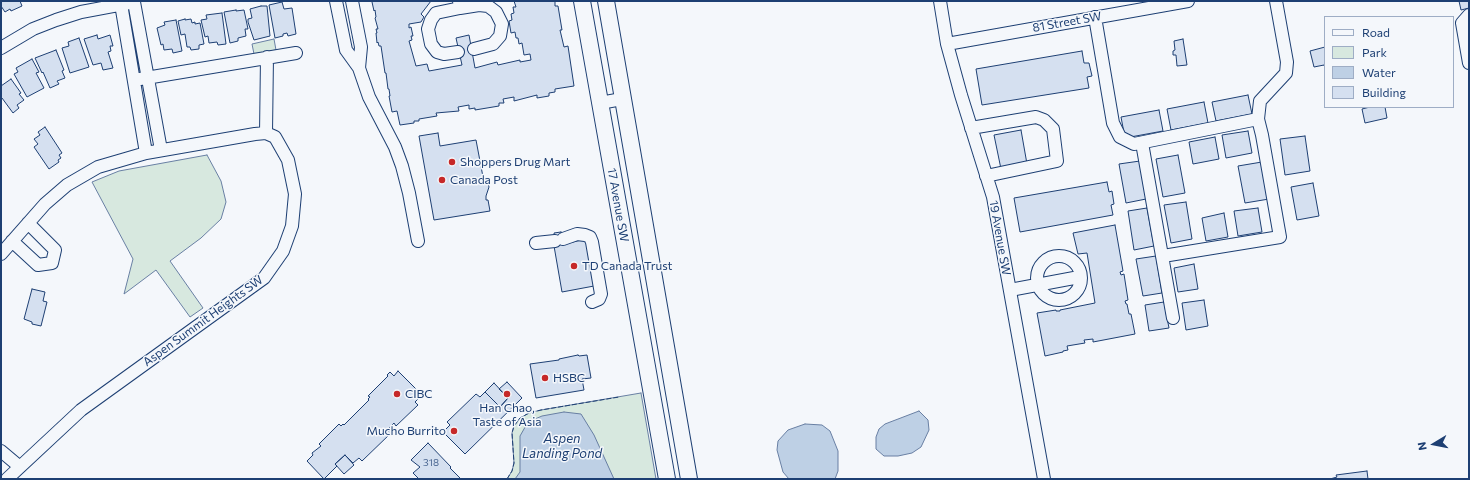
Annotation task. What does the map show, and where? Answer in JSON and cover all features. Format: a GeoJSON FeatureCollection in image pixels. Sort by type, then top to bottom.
{"type":"FeatureCollection","features":[{"type":"Feature","properties":{"kind":"main road","name":"17 Avenue SW"},"geometry":{"type":"LineString","coordinates":[[582,1],[667,479]]}},
{"type":"Feature","properties":{"kind":"main road","name":"17 Avenue SW"},"geometry":{"type":"LineString","coordinates":[[606,2],[689,479]]}},
{"type":"Feature","properties":{"kind":"main road"},"geometry":{"type":"LineString","coordinates":[[648,374],[670,370]]}},
{"type":"Feature","properties":{"kind":"street"},"geometry":{"type":"LineString","coordinates":[[1,48],[33,29],[56,20],[81,12],[136,1],[161,150]]}},
{"type":"Feature","properties":{"kind":"street"},"geometry":{"type":"LineString","coordinates":[[336,1],[346,50],[359,68],[369,97],[395,147],[402,166],[409,193],[418,241]]}},
{"type":"Feature","properties":{"kind":"street"},"geometry":{"type":"LineString","coordinates":[[352,1],[361,47],[359,68]]}},
{"type":"Feature","properties":{"kind":"street","name":"19 Avenue SW"},"geometry":{"type":"LineString","coordinates":[[940,1],[947,44],[971,128],[993,197],[1044,479]]}},
{"type":"Feature","properties":{"kind":"street","name":"81 Street SW"},"geometry":{"type":"LineString","coordinates":[[947,44],[1188,1]]}},
{"type":"Feature","properties":{"kind":"street"},"geometry":{"type":"LineString","coordinates":[[1163,256],[1280,237],[1258,119],[1260,101],[1286,72],[1287,62],[1276,1]]}},
{"type":"Feature","properties":{"kind":"street"},"geometry":{"type":"LineString","coordinates":[[121,4],[146,153]]}},
{"type":"Feature","properties":{"kind":"street"},"geometry":{"type":"LineString","coordinates":[[458,52],[444,54],[437,52],[431,44],[428,29],[430,20],[436,13],[460,5],[488,6],[496,12],[502,24],[500,36],[493,44],[474,49]]}},
{"type":"Feature","properties":{"kind":"street"},"geometry":{"type":"LineString","coordinates":[[1469,15],[1462,23],[1469,63]]}},
{"type":"Feature","properties":{"kind":"street"},"geometry":{"type":"LineString","coordinates":[[1095,18],[1113,122],[1120,137],[1134,144],[1142,143],[1258,119]]}},
{"type":"Feature","properties":{"kind":"street"},"geometry":{"type":"LineString","coordinates":[[134,80],[296,52]]}},
{"type":"Feature","properties":{"kind":"street"},"geometry":{"type":"LineString","coordinates":[[1,254],[44,204],[67,185],[98,167],[146,153],[266,133],[266,57]]}},
{"type":"Feature","properties":{"kind":"street"},"geometry":{"type":"LineString","coordinates":[[600,103],[622,99]]}},
{"type":"Feature","properties":{"kind":"street"},"geometry":{"type":"LineString","coordinates":[[971,128],[1036,117],[1044,120],[1053,129],[1057,161],[986,176]]}},
{"type":"Feature","properties":{"kind":"street","name":"Aspen Summit Heights SW"},"geometry":{"type":"LineString","coordinates":[[7,479],[81,410],[264,278],[283,251],[292,226],[295,194],[288,160],[275,137],[266,133]]}},
{"type":"Feature","properties":{"kind":"street"},"geometry":{"type":"LineString","coordinates":[[1142,143],[1173,318]]}},
{"type":"Feature","properties":{"kind":"street"},"geometry":{"type":"LineString","coordinates":[[12,241],[38,265],[52,263],[55,250],[28,223]]}},
{"type":"Feature","properties":{"kind":"street"},"geometry":{"type":"LineString","coordinates":[[536,243],[559,240],[577,234],[590,237],[601,294],[600,299],[592,302]]}},
{"type":"Feature","properties":{"kind":"street"},"geometry":{"type":"LineString","coordinates":[[1010,290],[1074,278]]}},
{"type":"Feature","properties":{"kind":"street"},"geometry":{"type":"LineString","coordinates":[[1,451],[20,467]]}},
{"type":"Feature","properties":{"kind":"green space"},"geometry":{"type":"Polygon","coordinates":[[[274,39],[276,50],[254,54],[252,44],[274,39]]]}},
{"type":"Feature","properties":{"kind":"green space"},"geometry":{"type":"Polygon","coordinates":[[[207,155],[221,181],[226,202],[221,219],[201,238],[170,261],[203,308],[190,317],[156,270],[124,294],[133,259],[92,182],[119,171],[207,155]]]}},
{"type":"Feature","properties":{"kind":"green space"},"geometry":{"type":"Polygon","coordinates":[[[641,393],[656,479],[507,479],[512,471],[514,463],[512,433],[514,426],[520,418],[529,413],[541,410],[641,393]]]}},
{"type":"Feature","properties":{"kind":"water"},"geometry":{"type":"Polygon","coordinates":[[[919,411],[928,420],[929,430],[921,447],[912,453],[898,456],[884,456],[876,449],[876,437],[879,429],[885,424],[919,411]]]}},
{"type":"Feature","properties":{"kind":"water","name":"Aspen Landing Pond"},"geometry":{"type":"Polygon","coordinates":[[[564,412],[581,414],[594,435],[614,479],[515,479],[520,472],[520,436],[528,422],[542,416],[564,412]]]}},
{"type":"Feature","properties":{"kind":"water"},"geometry":{"type":"Polygon","coordinates":[[[805,424],[822,425],[830,431],[838,451],[838,471],[835,479],[789,479],[783,472],[777,450],[778,441],[788,430],[805,424]]]}},
{"type":"Feature","properties":{"kind":"building"},"geometry":{"type":"Polygon","coordinates":[[[1,1],[20,1],[22,6],[5,12],[1,6],[1,1]]]}},
{"type":"Feature","properties":{"kind":"building"},"geometry":{"type":"Polygon","coordinates":[[[373,1],[431,1],[421,14],[424,17],[421,22],[409,24],[409,28],[411,27],[413,36],[411,36],[412,40],[409,41],[416,66],[427,64],[429,71],[462,65],[456,38],[469,35],[475,68],[497,62],[498,65],[520,60],[520,62],[531,60],[530,54],[524,55],[522,43],[519,44],[515,32],[511,33],[509,21],[512,20],[511,14],[514,13],[513,7],[516,7],[514,1],[555,1],[555,6],[558,6],[562,30],[560,30],[564,47],[568,46],[574,86],[555,89],[555,92],[549,93],[549,96],[537,98],[537,95],[514,101],[514,97],[503,99],[504,103],[499,103],[499,106],[475,110],[475,108],[469,109],[469,105],[458,107],[459,111],[436,113],[437,116],[419,119],[419,121],[414,121],[414,123],[400,125],[397,111],[392,112],[381,46],[379,46],[378,42],[377,43],[376,29],[378,29],[373,1]]]}},
{"type":"Feature","properties":{"kind":"building"},"geometry":{"type":"Polygon","coordinates":[[[1459,1],[1469,1],[1469,8],[1461,10],[1459,1]]]}},
{"type":"Feature","properties":{"kind":"building"},"geometry":{"type":"Polygon","coordinates":[[[282,2],[284,9],[292,8],[296,34],[288,36],[287,33],[283,34],[283,36],[275,38],[269,5],[282,2]]]}},
{"type":"Feature","properties":{"kind":"building"},"geometry":{"type":"Polygon","coordinates":[[[267,6],[270,36],[254,40],[248,22],[248,19],[252,18],[250,9],[267,6]]]}},
{"type":"Feature","properties":{"kind":"building"},"geometry":{"type":"Polygon","coordinates":[[[244,10],[248,29],[245,29],[246,36],[238,38],[238,41],[230,43],[224,12],[244,10]]]}},
{"type":"Feature","properties":{"kind":"building"},"geometry":{"type":"Polygon","coordinates":[[[222,13],[226,44],[218,45],[217,42],[209,43],[208,36],[205,37],[201,20],[207,19],[206,15],[222,13]]]}},
{"type":"Feature","properties":{"kind":"building"},"geometry":{"type":"Polygon","coordinates":[[[191,19],[192,23],[195,22],[195,24],[200,23],[204,44],[199,45],[199,49],[191,50],[190,47],[187,47],[185,34],[181,35],[178,21],[191,19]]]}},
{"type":"Feature","properties":{"kind":"building"},"geometry":{"type":"Polygon","coordinates":[[[176,20],[182,51],[173,53],[172,49],[164,50],[163,44],[161,45],[157,28],[165,25],[164,22],[176,20]]]}},
{"type":"Feature","properties":{"kind":"building"},"geometry":{"type":"Polygon","coordinates":[[[97,35],[98,39],[110,35],[113,46],[110,46],[111,51],[108,52],[113,68],[103,70],[101,63],[93,65],[84,39],[97,35]]]}},
{"type":"Feature","properties":{"kind":"building"},"geometry":{"type":"Polygon","coordinates":[[[79,38],[89,67],[70,73],[62,48],[69,46],[68,42],[79,38]]]}},
{"type":"Feature","properties":{"kind":"building"},"geometry":{"type":"Polygon","coordinates":[[[1183,39],[1187,65],[1177,66],[1176,55],[1173,55],[1173,51],[1175,50],[1174,41],[1183,39]]]}},
{"type":"Feature","properties":{"kind":"building"},"geometry":{"type":"Polygon","coordinates":[[[1324,47],[1324,65],[1314,67],[1310,51],[1324,47]]]}},
{"type":"Feature","properties":{"kind":"building"},"geometry":{"type":"Polygon","coordinates":[[[56,50],[64,70],[62,71],[65,78],[57,81],[59,84],[50,88],[35,58],[56,50]]]}},
{"type":"Feature","properties":{"kind":"building"},"geometry":{"type":"Polygon","coordinates":[[[1082,51],[1084,63],[1089,63],[1092,76],[1087,77],[1089,88],[982,105],[976,69],[1082,51]]]}},
{"type":"Feature","properties":{"kind":"building"},"geometry":{"type":"Polygon","coordinates":[[[32,59],[39,72],[36,73],[44,88],[27,97],[14,74],[18,72],[16,68],[32,59]]]}},
{"type":"Feature","properties":{"kind":"building"},"geometry":{"type":"Polygon","coordinates":[[[11,79],[24,100],[17,105],[19,108],[13,113],[2,98],[1,99],[1,86],[11,79]]]}},
{"type":"Feature","properties":{"kind":"building"},"geometry":{"type":"Polygon","coordinates":[[[1248,95],[1252,114],[1216,121],[1212,102],[1248,95]]]}},
{"type":"Feature","properties":{"kind":"building"},"geometry":{"type":"Polygon","coordinates":[[[1204,102],[1208,123],[1171,130],[1167,109],[1204,102]]]}},
{"type":"Feature","properties":{"kind":"building"},"geometry":{"type":"Polygon","coordinates":[[[1385,108],[1387,118],[1365,123],[1362,109],[1385,108]]]}},
{"type":"Feature","properties":{"kind":"building"},"geometry":{"type":"Polygon","coordinates":[[[1159,110],[1163,131],[1125,138],[1121,117],[1159,110]]]}},
{"type":"Feature","properties":{"kind":"building"},"geometry":{"type":"Polygon","coordinates":[[[45,127],[62,153],[59,155],[61,158],[58,160],[59,162],[49,169],[34,147],[38,144],[34,139],[40,135],[38,132],[45,127]]]}},
{"type":"Feature","properties":{"kind":"building"},"geometry":{"type":"Polygon","coordinates":[[[1021,130],[1027,164],[1001,169],[994,135],[1021,130]]]}},
{"type":"Feature","properties":{"kind":"building"},"geometry":{"type":"Polygon","coordinates":[[[1248,131],[1252,153],[1226,158],[1222,135],[1248,131]]]}},
{"type":"Feature","properties":{"kind":"building","name":"Shoppers Drug Mart"},"geometry":{"type":"Polygon","coordinates":[[[438,133],[440,146],[476,140],[483,177],[488,183],[489,187],[486,200],[488,200],[490,211],[434,220],[419,136],[438,133]]]}},
{"type":"Feature","properties":{"kind":"building"},"geometry":{"type":"Polygon","coordinates":[[[1305,136],[1310,171],[1285,175],[1280,139],[1305,136]]]}},
{"type":"Feature","properties":{"kind":"building"},"geometry":{"type":"Polygon","coordinates":[[[1215,137],[1219,159],[1193,164],[1189,142],[1215,137]]]}},
{"type":"Feature","properties":{"kind":"building"},"geometry":{"type":"Polygon","coordinates":[[[1178,155],[1185,193],[1163,197],[1156,159],[1178,155]]]}},
{"type":"Feature","properties":{"kind":"building"},"geometry":{"type":"Polygon","coordinates":[[[1140,161],[1146,199],[1126,203],[1119,164],[1140,161]]]}},
{"type":"Feature","properties":{"kind":"building"},"geometry":{"type":"Polygon","coordinates":[[[1262,162],[1269,199],[1245,203],[1238,166],[1262,162]]]}},
{"type":"Feature","properties":{"kind":"building"},"geometry":{"type":"Polygon","coordinates":[[[1107,182],[1109,192],[1112,191],[1114,204],[1111,205],[1113,215],[1020,232],[1014,198],[1107,182]]]}},
{"type":"Feature","properties":{"kind":"building"},"geometry":{"type":"Polygon","coordinates":[[[1313,183],[1319,216],[1297,220],[1291,187],[1313,183]]]}},
{"type":"Feature","properties":{"kind":"building"},"geometry":{"type":"Polygon","coordinates":[[[1186,202],[1192,239],[1171,243],[1164,205],[1186,202]]]}},
{"type":"Feature","properties":{"kind":"building"},"geometry":{"type":"Polygon","coordinates":[[[1147,208],[1154,246],[1134,250],[1128,211],[1147,208]]]}},
{"type":"Feature","properties":{"kind":"building"},"geometry":{"type":"Polygon","coordinates":[[[1258,208],[1262,232],[1238,236],[1234,211],[1258,208]]]}},
{"type":"Feature","properties":{"kind":"building"},"geometry":{"type":"Polygon","coordinates":[[[1224,213],[1228,237],[1206,241],[1202,218],[1224,213]]]}},
{"type":"Feature","properties":{"kind":"building"},"geometry":{"type":"Polygon","coordinates":[[[1115,225],[1123,271],[1120,272],[1121,275],[1124,274],[1128,300],[1125,301],[1129,314],[1131,314],[1135,334],[1093,342],[1093,339],[1084,340],[1085,343],[1067,346],[1068,350],[1045,356],[1037,313],[1056,310],[1060,311],[1095,303],[1087,253],[1078,254],[1073,233],[1115,225]]]}},
{"type":"Feature","properties":{"kind":"building","name":"TD Canada Trust"},"geometry":{"type":"Polygon","coordinates":[[[561,232],[564,244],[586,239],[594,286],[562,292],[554,246],[556,245],[554,233],[561,232]]]}},
{"type":"Feature","properties":{"kind":"building"},"geometry":{"type":"Polygon","coordinates":[[[1156,256],[1162,293],[1143,296],[1136,259],[1156,256]]]}},
{"type":"Feature","properties":{"kind":"building"},"geometry":{"type":"Polygon","coordinates":[[[1194,264],[1198,289],[1178,292],[1174,268],[1194,264]]]}},
{"type":"Feature","properties":{"kind":"building"},"geometry":{"type":"Polygon","coordinates":[[[32,289],[45,292],[43,301],[47,302],[41,326],[32,324],[32,322],[24,319],[32,289]]]}},
{"type":"Feature","properties":{"kind":"building"},"geometry":{"type":"Polygon","coordinates":[[[1204,300],[1208,326],[1186,330],[1182,303],[1204,300]]]}},
{"type":"Feature","properties":{"kind":"building"},"geometry":{"type":"Polygon","coordinates":[[[1164,302],[1169,328],[1149,331],[1145,305],[1164,302]]]}},
{"type":"Feature","properties":{"kind":"building"},"geometry":{"type":"Polygon","coordinates":[[[578,355],[587,355],[591,378],[582,379],[584,390],[536,398],[530,364],[559,360],[578,355]]]}},
{"type":"Feature","properties":{"kind":"building"},"geometry":{"type":"Polygon","coordinates":[[[398,371],[422,395],[415,402],[418,405],[396,426],[394,423],[387,430],[391,433],[362,461],[359,458],[353,463],[345,455],[335,464],[337,466],[324,479],[307,461],[313,455],[312,453],[321,446],[319,444],[339,424],[341,426],[343,424],[344,425],[369,400],[368,399],[370,397],[368,396],[388,376],[387,375],[390,372],[394,376],[398,371]]]}},
{"type":"Feature","properties":{"kind":"building"},"geometry":{"type":"Polygon","coordinates":[[[507,382],[522,398],[465,454],[443,432],[450,425],[447,422],[476,394],[480,397],[485,392],[500,407],[508,398],[499,389],[507,382]]]}},
{"type":"Feature","properties":{"kind":"building"},"geometry":{"type":"Polygon","coordinates":[[[494,383],[508,398],[500,407],[485,392],[494,383]]]}},
{"type":"Feature","properties":{"kind":"building"},"geometry":{"type":"Polygon","coordinates":[[[428,443],[461,479],[419,479],[413,473],[420,467],[411,460],[428,443]]]}},
{"type":"Feature","properties":{"kind":"building"},"geometry":{"type":"Polygon","coordinates":[[[345,455],[354,465],[344,474],[335,464],[345,455]]]}},
{"type":"Feature","properties":{"kind":"building"},"geometry":{"type":"Polygon","coordinates":[[[1367,471],[1368,479],[1330,479],[1337,477],[1336,475],[1367,471]]]}},
{"type":"Feature","properties":{"kind":"fence"},"geometry":{"type":"LineString","coordinates":[[507,479],[512,471],[514,463],[512,433],[514,426],[520,418],[529,413],[541,410],[619,397]]}},
{"type":"Feature","properties":{"kind":"place","name":"Shoppers Drug Mart"},"geometry":{"type":"Point","coordinates":[452,162]}},
{"type":"Feature","properties":{"kind":"place","name":"Canada Post"},"geometry":{"type":"Point","coordinates":[442,180]}},
{"type":"Feature","properties":{"kind":"place","name":"TD Canada Trust"},"geometry":{"type":"Point","coordinates":[574,266]}},
{"type":"Feature","properties":{"kind":"place","name":"HSBC"},"geometry":{"type":"Point","coordinates":[545,378]}},
{"type":"Feature","properties":{"kind":"place","name":"CIBC"},"geometry":{"type":"Point","coordinates":[397,394]}},
{"type":"Feature","properties":{"kind":"place","name":"Han Chao, Taste of Asia"},"geometry":{"type":"Point","coordinates":[507,394]}},
{"type":"Feature","properties":{"kind":"place","name":"Mucho Burrito"},"geometry":{"type":"Point","coordinates":[454,431]}}]}
